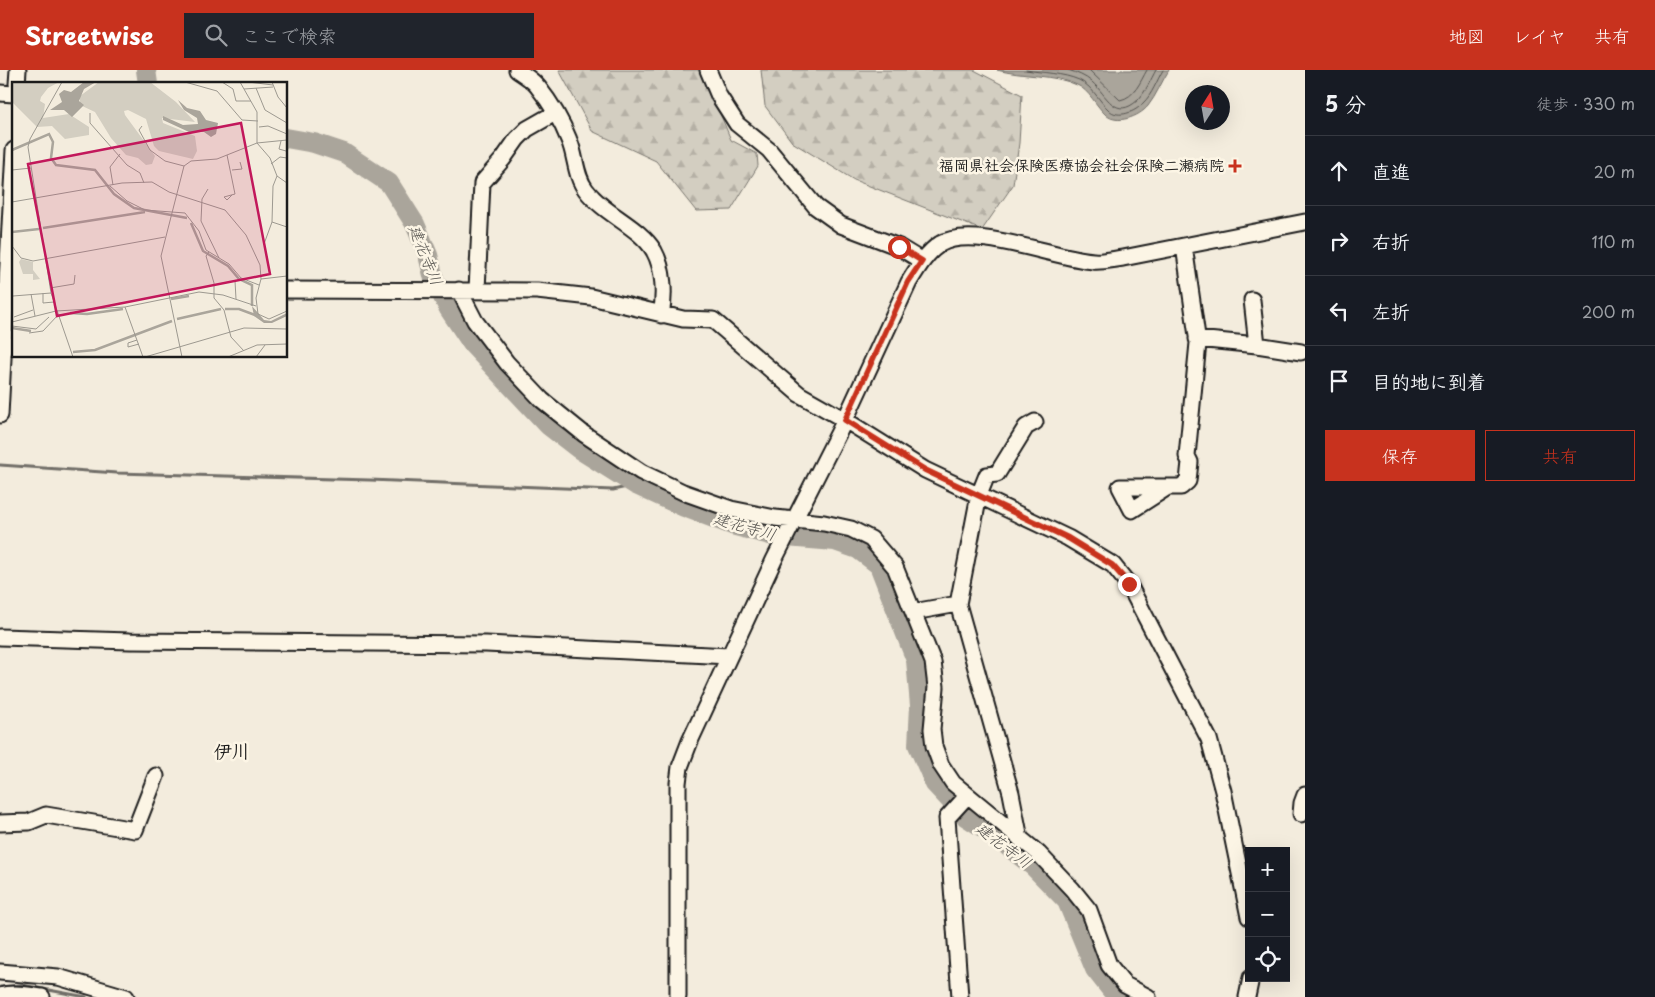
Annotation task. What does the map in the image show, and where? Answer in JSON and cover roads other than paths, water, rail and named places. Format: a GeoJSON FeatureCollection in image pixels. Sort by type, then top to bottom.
{"type":"FeatureCollection","features":[{"type":"Feature","properties":{"kind":"street"},"geometry":{"type":"LineString","coordinates":[[517,70],[537,86],[555,113],[569,140],[578,175],[585,190],[605,210],[645,238],[655,253],[663,287],[662,315]]}},
{"type":"Feature","properties":{"kind":"street"},"geometry":{"type":"LineString","coordinates":[[708,70],[719,96],[737,124],[769,150],[816,208],[841,225],[899,247],[922,261]]}},
{"type":"Feature","properties":{"kind":"street"},"geometry":{"type":"LineString","coordinates":[[477,290],[482,183],[527,129],[555,113]]}},
{"type":"Feature","properties":{"kind":"street"},"geometry":{"type":"LineString","coordinates":[[0,415],[12,189]]}},
{"type":"Feature","properties":{"kind":"street"},"geometry":{"type":"LineString","coordinates":[[678,997],[680,766],[782,544],[845,420],[908,282],[922,261],[940,244],[956,238],[982,238],[1094,261],[1124,258],[1305,222]]}},
{"type":"Feature","properties":{"kind":"street"},"geometry":{"type":"LineString","coordinates":[[1168,487],[1181,486],[1188,481],[1190,462],[1187,456],[1197,339],[1184,246]]}},
{"type":"Feature","properties":{"kind":"street"},"geometry":{"type":"LineString","coordinates":[[288,290],[537,290],[590,297],[683,319],[712,320],[799,394],[925,470],[1068,538],[1112,565],[1129,584],[1209,739],[1223,791],[1245,898]]}},
{"type":"Feature","properties":{"kind":"street"},"geometry":{"type":"LineString","coordinates":[[459,290],[475,321],[507,363],[542,400],[584,434],[641,472],[683,492],[731,510],[794,522],[851,529],[871,539],[895,567],[933,662],[936,687],[932,729],[934,746],[941,765],[953,784],[1056,871],[1089,910],[1109,965],[1125,985],[1148,997]]}},
{"type":"Feature","properties":{"kind":"street"},"geometry":{"type":"LineString","coordinates":[[1252,300],[1257,346]]}},
{"type":"Feature","properties":{"kind":"street"},"geometry":{"type":"LineString","coordinates":[[1197,339],[1301,352]]}},
{"type":"Feature","properties":{"kind":"street"},"geometry":{"type":"LineString","coordinates":[[1020,840],[1011,793],[958,604],[979,496],[987,475],[997,474],[1026,427],[1034,422]]}},
{"type":"Feature","properties":{"kind":"street"},"geometry":{"type":"LineString","coordinates":[[913,612],[958,604]]}},
{"type":"Feature","properties":{"kind":"street"},"geometry":{"type":"LineString","coordinates":[[0,637],[130,641],[486,644],[729,656]]}},
{"type":"Feature","properties":{"kind":"street"},"geometry":{"type":"LineString","coordinates":[[0,823],[29,822],[46,816],[135,830],[156,776]]}},
{"type":"Feature","properties":{"kind":"street"},"geometry":{"type":"LineString","coordinates":[[960,997],[947,818],[967,796]]}},
{"type":"Feature","properties":{"kind":"street"},"geometry":{"type":"LineString","coordinates":[[1301,814],[1305,796]]}},
{"type":"Feature","properties":{"kind":"street"},"geometry":{"type":"LineString","coordinates":[[42,997],[3,996],[0,967],[58,977],[126,997]]}},
{"type":"Feature","properties":{"kind":"street"},"geometry":{"type":"LineString","coordinates":[[1247,997],[1250,982]]}},
{"type":"Feature","properties":{"kind":"water"},"geometry":{"type":"Polygon","coordinates":[[[997,70],[1169,70],[1154,98],[1144,110],[1128,118],[1116,119],[1106,115],[1081,87],[1068,81],[997,70]]]}},
{"type":"Feature","properties":{"kind":"waterway","name":"建花寺川"},"geometry":{"type":"LineString","coordinates":[[146,70],[148,82]]}},
{"type":"Feature","properties":{"kind":"waterway","name":"建花寺川"},"geometry":{"type":"LineString","coordinates":[[288,138],[314,143],[344,153],[389,183],[415,224],[428,255],[434,279],[449,309],[473,345],[548,425],[579,449],[636,485],[684,507],[732,525],[774,536],[835,541],[858,549],[879,565],[916,660],[920,706],[918,745],[935,784],[965,816],[987,830],[1034,867],[1067,901],[1095,969],[1113,992],[1120,997]]}},
{"type":"Feature","properties":{"kind":"waterway"},"geometry":{"type":"LineString","coordinates":[[0,465],[117,473],[370,480],[613,490],[636,485]]}},
{"type":"Feature","properties":{"kind":"waterway"},"geometry":{"type":"LineString","coordinates":[[0,987],[22,985],[86,997]]}},
{"type":"Feature","properties":{"kind":"place","name":"福岡県社会保険医療協会社会保険二瀬病院"},"geometry":{"type":"Point","coordinates":[1235,166]}},
{"type":"Feature","properties":{"kind":"district","name":"伊川"},"geometry":{"type":"Point","coordinates":[232,752]}}]}
